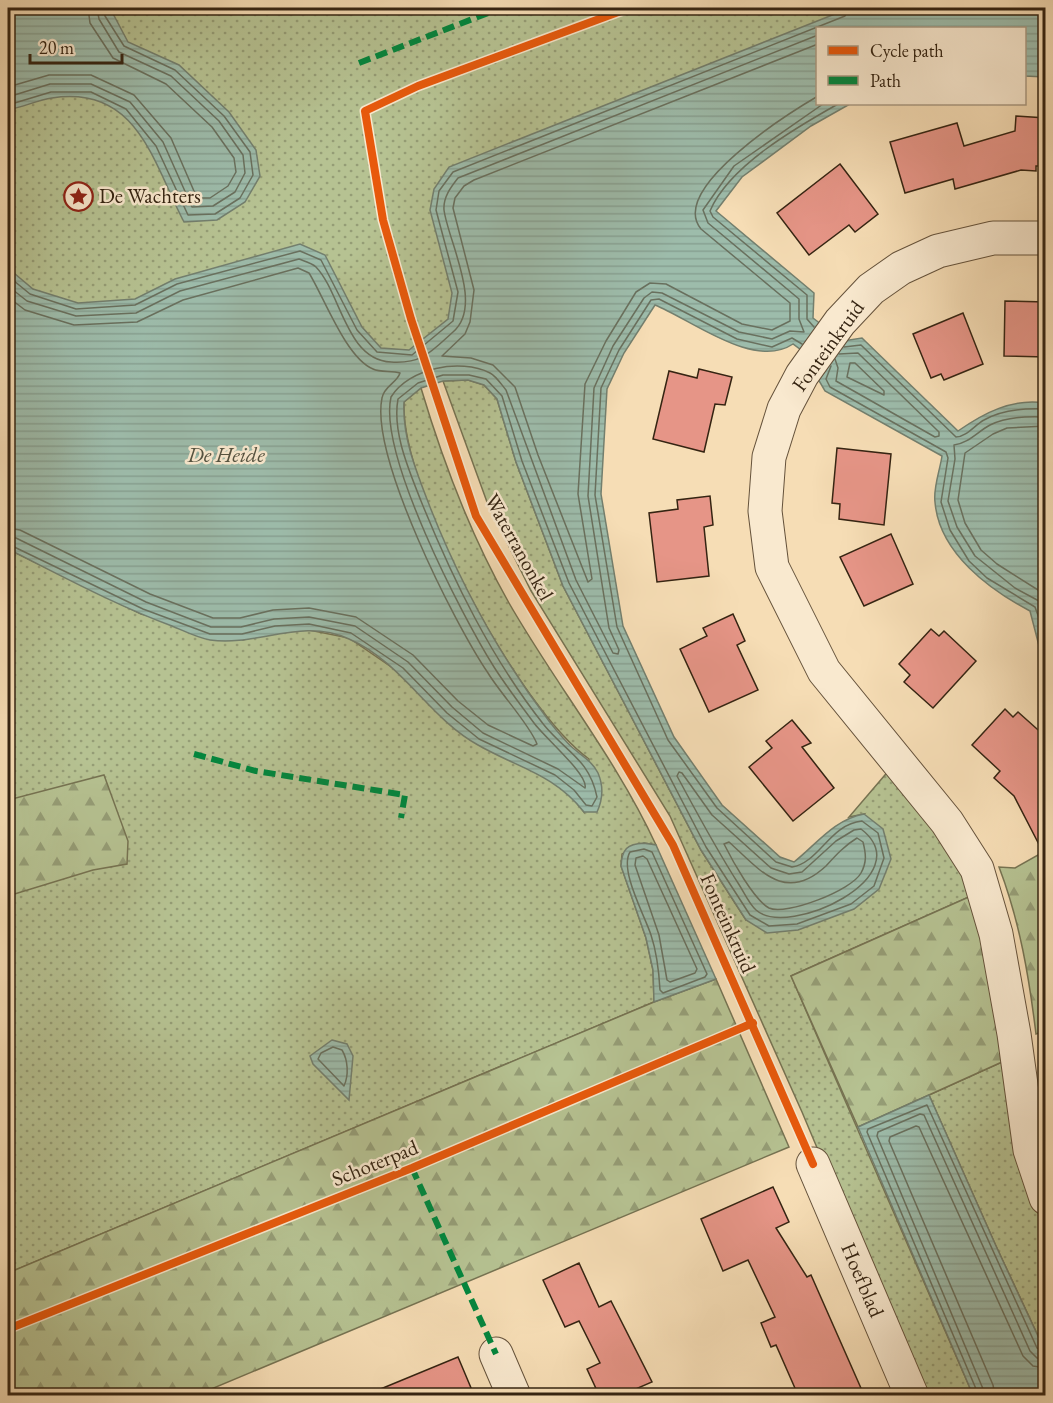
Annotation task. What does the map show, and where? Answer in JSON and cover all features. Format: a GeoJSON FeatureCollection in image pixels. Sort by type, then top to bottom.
{"type":"FeatureCollection","features":[{"type":"Feature","properties":{"kind":"street","name":"Fonteinkruid"},"geometry":{"type":"LineString","coordinates":[[1046,238],[993,238],[938,251],[901,268],[871,289],[840,322],[802,375],[784,409],[769,457],[765,511],[772,567],[825,671],[947,822],[976,869],[996,934],[1014,1034],[1030,1150],[1046,1198]]}},
{"type":"Feature","properties":{"kind":"street","name":"Hoefblad"},"geometry":{"type":"LineString","coordinates":[[813,1164],[912,1395]]}},
{"type":"Feature","properties":{"kind":"street"},"geometry":{"type":"LineString","coordinates":[[496,1354],[514,1395]]}},
{"type":"Feature","properties":{"kind":"green space","name":"De Heide"},"geometry":{"type":"Polygon","coordinates":[[[8,8],[1025,8],[816,27],[816,30],[485,351],[172,414],[8,317],[8,8]]]}},
{"type":"Feature","properties":{"kind":"green space"},"geometry":{"type":"Polygon","coordinates":[[[468,380],[484,385],[497,399],[516,462],[563,586],[701,850],[746,920],[864,814],[849,817],[891,768],[942,826],[971,896],[791,976],[973,1395],[921,1395],[802,1112],[670,816],[531,591],[487,502],[443,381],[468,380]]]}},
{"type":"Feature","properties":{"kind":"green space"},"geometry":{"type":"Polygon","coordinates":[[[421,388],[459,498],[495,578],[527,633],[605,753],[656,845],[644,843],[622,854],[621,866],[646,938],[653,970],[654,1002],[8,1273],[8,549],[141,614],[243,640],[276,632],[309,630],[349,638],[400,673],[443,717],[521,765],[552,781],[570,795],[584,812],[589,759],[561,733],[530,694],[499,647],[442,540],[421,487],[408,440],[404,402],[421,388]]]}},
{"type":"Feature","properties":{"kind":"green space"},"geometry":{"type":"Polygon","coordinates":[[[104,775],[128,841],[127,864],[93,870],[8,896],[8,800],[104,775]]]}},
{"type":"Feature","properties":{"kind":"green space"},"geometry":{"type":"Polygon","coordinates":[[[1045,851],[1045,1031],[1036,1034],[1023,950],[1013,908],[999,867],[1015,868],[1045,851]]]}},
{"type":"Feature","properties":{"kind":"green space"},"geometry":{"type":"Polygon","coordinates":[[[971,896],[992,975],[1002,1062],[858,1127],[791,976],[971,896]]]}},
{"type":"Feature","properties":{"kind":"green space"},"geometry":{"type":"Polygon","coordinates":[[[716,979],[789,1147],[197,1395],[8,1395],[8,1273],[654,1002],[716,979]]]}},
{"type":"Feature","properties":{"kind":"green space"},"geometry":{"type":"Polygon","coordinates":[[[1002,1062],[1034,1202],[1045,1230],[1045,1351],[929,1095],[1002,1062]]]}},
{"type":"Feature","properties":{"kind":"water"},"geometry":{"type":"Polygon","coordinates":[[[8,8],[110,8],[128,42],[179,65],[229,112],[256,150],[260,176],[245,202],[217,220],[184,222],[139,133],[123,116],[105,104],[81,97],[52,98],[12,109],[8,114],[8,8]]]}},
{"type":"Feature","properties":{"kind":"water"},"geometry":{"type":"Polygon","coordinates":[[[850,8],[1045,8],[1045,77],[1026,76],[1026,27],[816,27],[816,105],[848,105],[811,126],[742,177],[716,211],[814,293],[813,318],[843,341],[862,338],[958,431],[999,408],[1021,403],[1045,403],[1045,669],[1030,611],[983,581],[956,553],[946,538],[935,502],[942,456],[825,391],[818,379],[825,368],[793,344],[777,350],[760,351],[742,347],[723,340],[655,305],[624,353],[607,389],[601,494],[623,626],[674,737],[722,805],[780,857],[794,862],[834,827],[864,814],[883,829],[891,859],[879,889],[854,909],[798,930],[767,933],[746,920],[701,850],[563,586],[516,462],[497,399],[484,385],[468,380],[443,381],[421,388],[404,402],[405,429],[411,455],[454,563],[497,644],[560,735],[596,769],[602,793],[597,812],[584,812],[548,780],[493,753],[461,734],[385,661],[349,639],[331,633],[296,631],[245,640],[205,639],[109,600],[8,549],[8,268],[33,289],[78,303],[135,299],[175,279],[300,244],[325,255],[362,327],[381,348],[409,350],[448,319],[452,293],[430,210],[434,189],[449,167],[850,8]]]}},
{"type":"Feature","properties":{"kind":"water"},"geometry":{"type":"Polygon","coordinates":[[[644,843],[656,845],[716,979],[654,1002],[653,970],[646,938],[621,866],[626,849],[644,843]]]}},
{"type":"Feature","properties":{"kind":"water"},"geometry":{"type":"Polygon","coordinates":[[[332,1040],[347,1044],[353,1056],[349,1100],[313,1064],[310,1056],[332,1040]]]}},
{"type":"Feature","properties":{"kind":"water"},"geometry":{"type":"Polygon","coordinates":[[[929,1095],[1045,1351],[1045,1395],[973,1395],[858,1127],[929,1095]]]}},
{"type":"Feature","properties":{"kind":"building"},"geometry":{"type":"Polygon","coordinates":[[[1016,116],[1046,118],[1046,166],[1036,166],[1036,171],[1021,170],[955,189],[953,179],[905,193],[890,142],[957,123],[964,146],[1015,131],[1016,116]]]}},
{"type":"Feature","properties":{"kind":"building"},"geometry":{"type":"Polygon","coordinates":[[[840,164],[878,214],[855,232],[849,225],[809,255],[777,213],[840,164]]]}},
{"type":"Feature","properties":{"kind":"building"},"geometry":{"type":"Polygon","coordinates":[[[1005,301],[1046,302],[1046,357],[1004,356],[1005,301]]]}},
{"type":"Feature","properties":{"kind":"building"},"geometry":{"type":"Polygon","coordinates":[[[963,313],[983,364],[944,380],[941,374],[931,378],[913,334],[963,313]]]}},
{"type":"Feature","properties":{"kind":"building"},"geometry":{"type":"Polygon","coordinates":[[[699,369],[732,377],[725,405],[715,404],[704,452],[653,439],[669,371],[697,378],[699,369]]]}},
{"type":"Feature","properties":{"kind":"building"},"geometry":{"type":"Polygon","coordinates":[[[837,448],[891,454],[884,525],[839,519],[840,504],[832,503],[837,448]]]}},
{"type":"Feature","properties":{"kind":"building"},"geometry":{"type":"Polygon","coordinates":[[[710,496],[713,525],[704,527],[709,576],[657,582],[649,513],[678,509],[677,500],[710,496]]]}},
{"type":"Feature","properties":{"kind":"building"},"geometry":{"type":"Polygon","coordinates":[[[891,534],[913,584],[864,606],[840,557],[891,534]]]}},
{"type":"Feature","properties":{"kind":"building"},"geometry":{"type":"Polygon","coordinates":[[[733,614],[745,641],[737,645],[758,690],[709,712],[680,649],[707,636],[703,628],[733,614]]]}},
{"type":"Feature","properties":{"kind":"building"},"geometry":{"type":"Polygon","coordinates":[[[931,629],[939,636],[944,631],[976,661],[933,708],[904,682],[910,675],[899,664],[931,629]]]}},
{"type":"Feature","properties":{"kind":"building"},"geometry":{"type":"Polygon","coordinates":[[[1005,709],[1013,717],[1018,712],[1046,737],[1046,858],[1014,796],[994,778],[1000,771],[972,745],[1005,709]]]}},
{"type":"Feature","properties":{"kind":"building"},"geometry":{"type":"Polygon","coordinates":[[[792,720],[811,743],[802,747],[834,788],[793,821],[749,767],[772,748],[766,741],[792,720]]]}},
{"type":"Feature","properties":{"kind":"building"},"geometry":{"type":"Polygon","coordinates":[[[773,1187],[789,1222],[776,1228],[807,1277],[811,1275],[864,1395],[798,1395],[776,1345],[771,1347],[761,1323],[775,1317],[748,1260],[723,1271],[701,1219],[773,1187]]]}},
{"type":"Feature","properties":{"kind":"building"},"geometry":{"type":"Polygon","coordinates":[[[579,1263],[599,1307],[611,1301],[652,1382],[622,1395],[599,1395],[587,1369],[600,1363],[579,1321],[565,1327],[543,1280],[579,1263]]]}},
{"type":"Feature","properties":{"kind":"building"},"geometry":{"type":"Polygon","coordinates":[[[458,1357],[474,1395],[366,1395],[458,1357]]]}},
{"type":"Feature","properties":{"kind":"marked path"},"geometry":{"type":"LineString","coordinates":[[359,63],[501,8]]}},
{"type":"Feature","properties":{"kind":"marked path"},"geometry":{"type":"LineString","coordinates":[[194,754],[256,771],[405,795],[401,818]]}},
{"type":"Feature","properties":{"kind":"marked path"},"geometry":{"type":"LineString","coordinates":[[412,1168],[496,1354]]}},
{"type":"Feature","properties":{"kind":"cycle path","name":"Waterranonkel"},"geometry":{"type":"LineString","coordinates":[[629,8],[418,86],[365,111],[383,220],[411,319],[476,516],[673,845],[813,1164]]}},
{"type":"Feature","properties":{"kind":"cycle path","name":"Schoterpad"},"geometry":{"type":"LineString","coordinates":[[8,1329],[412,1168],[753,1023]]}},
{"type":"Feature","properties":{"kind":"place","name":"De Wachters"},"geometry":{"type":"Point","coordinates":[78,196]}}]}
